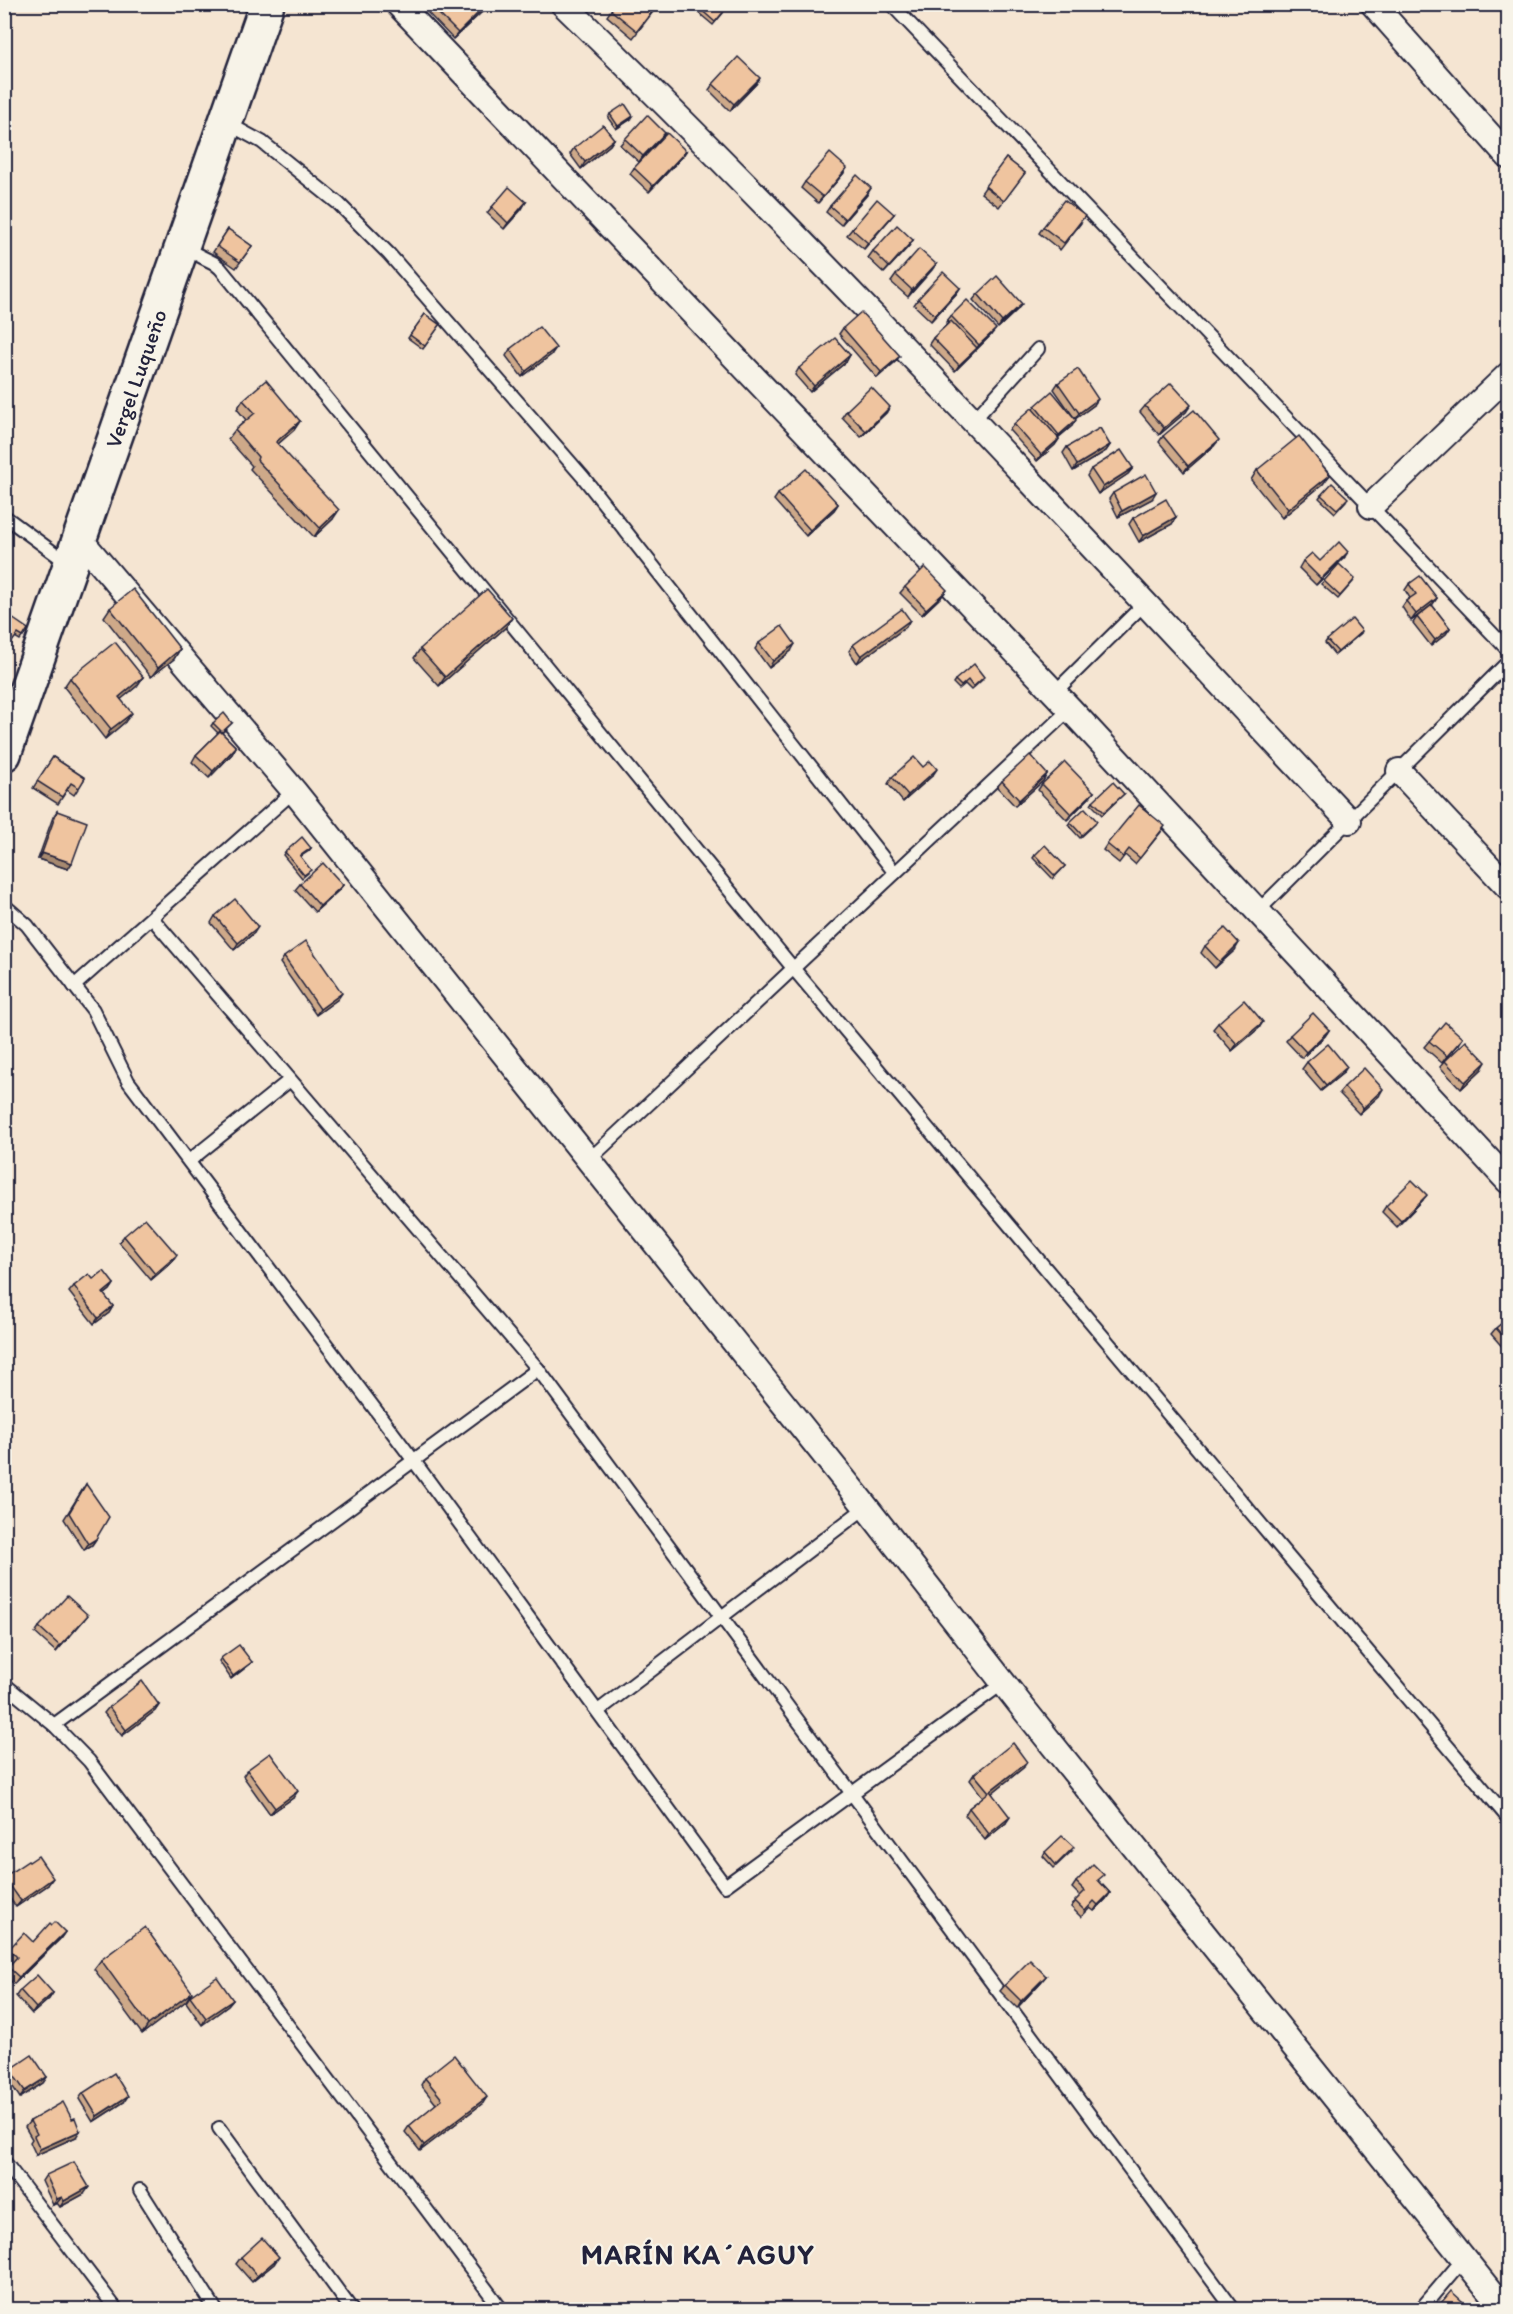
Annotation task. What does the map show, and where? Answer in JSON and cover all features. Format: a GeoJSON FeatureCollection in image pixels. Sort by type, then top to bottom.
{"type":"FeatureCollection","features":[{"type":"Feature","properties":{"kind":"main road","name":"Vergel Luqueño"},"geometry":{"type":"LineString","coordinates":[[4,754],[267,4]]}},
{"type":"Feature","properties":{"kind":"street"},"geometry":{"type":"LineString","coordinates":[[398,4],[1062,701],[1509,1181]]}},
{"type":"Feature","properties":{"kind":"street"},"geometry":{"type":"LineString","coordinates":[[563,4],[682,119],[1349,821]]}},
{"type":"Feature","properties":{"kind":"street"},"geometry":{"type":"LineString","coordinates":[[1373,4],[1509,156]]}},
{"type":"Feature","properties":{"kind":"street"},"geometry":{"type":"LineString","coordinates":[[1371,506],[1509,375]]}},
{"type":"Feature","properties":{"kind":"street"},"geometry":{"type":"LineString","coordinates":[[74,552],[294,791],[590,1159],[1003,1683],[1465,2257],[1505,2310]]}},
{"type":"Feature","properties":{"kind":"street"},"geometry":{"type":"LineString","coordinates":[[1399,771],[1509,887]]}},
{"type":"Feature","properties":{"kind":"lane"},"geometry":{"type":"LineString","coordinates":[[891,4],[1509,650]]}},
{"type":"Feature","properties":{"kind":"lane"},"geometry":{"type":"LineString","coordinates":[[226,123],[271,148],[339,204],[389,254],[583,477],[895,873]]}},
{"type":"Feature","properties":{"kind":"lane"},"geometry":{"type":"LineString","coordinates":[[182,247],[208,259],[220,268],[793,968],[1509,1818]]}},
{"type":"Feature","properties":{"kind":"lane"},"geometry":{"type":"LineString","coordinates":[[972,422],[1038,349]]}},
{"type":"Feature","properties":{"kind":"lane"},"geometry":{"type":"LineString","coordinates":[[4,516],[74,552]]}},
{"type":"Feature","properties":{"kind":"lane"},"geometry":{"type":"LineString","coordinates":[[590,1159],[895,873],[1062,701],[1144,604]]}},
{"type":"Feature","properties":{"kind":"lane"},"geometry":{"type":"LineString","coordinates":[[1257,912],[1509,662]]}},
{"type":"Feature","properties":{"kind":"lane"},"geometry":{"type":"LineString","coordinates":[[74,986],[294,791]]}},
{"type":"Feature","properties":{"kind":"lane"},"geometry":{"type":"LineString","coordinates":[[4,905],[27,925],[93,1010],[128,1081],[414,1461],[726,1886],[1003,1683]]}},
{"type":"Feature","properties":{"kind":"lane"},"geometry":{"type":"LineString","coordinates":[[152,918],[538,1369],[1234,2310]]}},
{"type":"Feature","properties":{"kind":"lane"},"geometry":{"type":"LineString","coordinates":[[189,1161],[290,1080]]}},
{"type":"Feature","properties":{"kind":"lane"},"geometry":{"type":"LineString","coordinates":[[54,1725],[538,1369]]}},
{"type":"Feature","properties":{"kind":"lane"},"geometry":{"type":"LineString","coordinates":[[598,1711],[866,1507]]}},
{"type":"Feature","properties":{"kind":"lane"},"geometry":{"type":"LineString","coordinates":[[4,1684],[54,1725],[89,1761],[502,2310]]}},
{"type":"Feature","properties":{"kind":"lane"},"geometry":{"type":"LineString","coordinates":[[219,2128],[352,2310]]}},
{"type":"Feature","properties":{"kind":"lane"},"geometry":{"type":"LineString","coordinates":[[4,2161],[117,2310]]}},
{"type":"Feature","properties":{"kind":"lane"},"geometry":{"type":"LineString","coordinates":[[140,2190],[216,2310]]}},
{"type":"Feature","properties":{"kind":"lane"},"geometry":{"type":"LineString","coordinates":[[1420,2310],[1465,2257]]}},
{"type":"Feature","properties":{"kind":"building"},"geometry":{"type":"Polygon","coordinates":[[[435,4],[447,4],[454,11],[461,4],[487,4],[458,33],[432,7],[435,4]]]}},
{"type":"Feature","properties":{"kind":"building"},"geometry":{"type":"Polygon","coordinates":[[[615,4],[658,4],[637,31],[611,10],[615,4]]]}},
{"type":"Feature","properties":{"kind":"building"},"geometry":{"type":"Polygon","coordinates":[[[698,4],[719,4],[725,10],[715,22],[697,6],[698,4]]]}},
{"type":"Feature","properties":{"kind":"building"},"geometry":{"type":"Polygon","coordinates":[[[738,57],[760,78],[734,104],[713,84],[738,57]]]}},
{"type":"Feature","properties":{"kind":"building"},"geometry":{"type":"Polygon","coordinates":[[[625,104],[633,116],[618,126],[610,114],[625,104]]]}},
{"type":"Feature","properties":{"kind":"building"},"geometry":{"type":"Polygon","coordinates":[[[647,115],[665,133],[643,156],[625,139],[647,115]]]}},
{"type":"Feature","properties":{"kind":"building"},"geometry":{"type":"Polygon","coordinates":[[[603,125],[614,139],[585,162],[574,148],[603,125]]]}},
{"type":"Feature","properties":{"kind":"building"},"geometry":{"type":"Polygon","coordinates":[[[667,133],[686,151],[653,186],[634,168],[667,133]]]}},
{"type":"Feature","properties":{"kind":"building"},"geometry":{"type":"Polygon","coordinates":[[[830,153],[847,168],[823,197],[805,182],[830,153]]]}},
{"type":"Feature","properties":{"kind":"building"},"geometry":{"type":"Polygon","coordinates":[[[1006,158],[1025,173],[1004,201],[985,186],[1006,158]]]}},
{"type":"Feature","properties":{"kind":"building"},"geometry":{"type":"Polygon","coordinates":[[[857,175],[871,188],[845,219],[830,206],[857,175]]]}},
{"type":"Feature","properties":{"kind":"building"},"geometry":{"type":"Polygon","coordinates":[[[509,187],[526,202],[508,223],[492,207],[509,187]]]}},
{"type":"Feature","properties":{"kind":"building"},"geometry":{"type":"Polygon","coordinates":[[[877,199],[894,214],[868,243],[852,229],[877,199]]]}},
{"type":"Feature","properties":{"kind":"building"},"geometry":{"type":"Polygon","coordinates":[[[1064,200],[1085,216],[1064,243],[1043,227],[1064,200]]]}},
{"type":"Feature","properties":{"kind":"building"},"geometry":{"type":"Polygon","coordinates":[[[897,225],[913,240],[889,267],[873,251],[897,225]]]}},
{"type":"Feature","properties":{"kind":"building"},"geometry":{"type":"Polygon","coordinates":[[[228,229],[252,246],[240,262],[217,246],[228,229]]]}},
{"type":"Feature","properties":{"kind":"building"},"geometry":{"type":"Polygon","coordinates":[[[919,249],[936,264],[912,290],[896,275],[919,249]]]}},
{"type":"Feature","properties":{"kind":"building"},"geometry":{"type":"Polygon","coordinates":[[[943,272],[960,288],[935,315],[918,299],[943,272]]]}},
{"type":"Feature","properties":{"kind":"building"},"geometry":{"type":"Polygon","coordinates":[[[997,276],[1022,304],[1002,322],[978,294],[997,276]]]}},
{"type":"Feature","properties":{"kind":"building"},"geometry":{"type":"Polygon","coordinates":[[[967,300],[996,329],[979,345],[951,316],[967,300]]]}},
{"type":"Feature","properties":{"kind":"building"},"geometry":{"type":"Polygon","coordinates":[[[861,312],[900,356],[881,372],[843,328],[861,312]]]}},
{"type":"Feature","properties":{"kind":"building"},"geometry":{"type":"Polygon","coordinates":[[[425,314],[440,325],[425,346],[410,335],[425,314]]]}},
{"type":"Feature","properties":{"kind":"building"},"geometry":{"type":"Polygon","coordinates":[[[951,321],[977,348],[959,365],[933,338],[951,321]]]}},
{"type":"Feature","properties":{"kind":"building"},"geometry":{"type":"Polygon","coordinates":[[[539,327],[556,348],[526,371],[510,349],[539,327]]]}},
{"type":"Feature","properties":{"kind":"building"},"geometry":{"type":"Polygon","coordinates":[[[835,338],[850,355],[814,386],[799,368],[835,338]]]}},
{"type":"Feature","properties":{"kind":"building"},"geometry":{"type":"Polygon","coordinates":[[[1078,369],[1098,399],[1079,413],[1058,383],[1078,369]]]}},
{"type":"Feature","properties":{"kind":"building"},"geometry":{"type":"Polygon","coordinates":[[[266,380],[300,421],[276,442],[339,510],[320,528],[257,460],[258,457],[235,430],[255,413],[243,400],[266,380]]]}},
{"type":"Feature","properties":{"kind":"building"},"geometry":{"type":"Polygon","coordinates":[[[1171,383],[1191,405],[1164,428],[1145,406],[1171,383]]]}},
{"type":"Feature","properties":{"kind":"building"},"geometry":{"type":"Polygon","coordinates":[[[871,387],[890,407],[866,431],[846,411],[871,387]]]}},
{"type":"Feature","properties":{"kind":"building"},"geometry":{"type":"Polygon","coordinates":[[[1052,391],[1076,420],[1059,435],[1035,406],[1052,391]]]}},
{"type":"Feature","properties":{"kind":"building"},"geometry":{"type":"Polygon","coordinates":[[[1032,408],[1059,439],[1041,455],[1014,424],[1032,408]]]}},
{"type":"Feature","properties":{"kind":"building"},"geometry":{"type":"Polygon","coordinates":[[[1194,410],[1219,440],[1188,466],[1163,436],[1194,410]]]}},
{"type":"Feature","properties":{"kind":"building"},"geometry":{"type":"Polygon","coordinates":[[[1100,428],[1110,445],[1077,465],[1067,447],[1100,428]]]}},
{"type":"Feature","properties":{"kind":"building"},"geometry":{"type":"Polygon","coordinates":[[[1299,436],[1330,475],[1288,509],[1257,470],[1299,436]]]}},
{"type":"Feature","properties":{"kind":"building"},"geometry":{"type":"Polygon","coordinates":[[[1121,450],[1133,468],[1103,487],[1091,469],[1121,450]]]}},
{"type":"Feature","properties":{"kind":"building"},"geometry":{"type":"Polygon","coordinates":[[[806,469],[838,504],[810,530],[778,494],[806,469]]]}},
{"type":"Feature","properties":{"kind":"building"},"geometry":{"type":"Polygon","coordinates":[[[1146,474],[1156,492],[1122,511],[1113,493],[1146,474]]]}},
{"type":"Feature","properties":{"kind":"building"},"geometry":{"type":"Polygon","coordinates":[[[1332,483],[1348,498],[1337,509],[1321,495],[1332,483]]]}},
{"type":"Feature","properties":{"kind":"building"},"geometry":{"type":"Polygon","coordinates":[[[1166,499],[1176,517],[1143,536],[1133,518],[1166,499]]]}},
{"type":"Feature","properties":{"kind":"building"},"geometry":{"type":"Polygon","coordinates":[[[1339,542],[1348,552],[1321,579],[1303,561],[1312,553],[1320,561],[1339,542]]]}},
{"type":"Feature","properties":{"kind":"building"},"geometry":{"type":"Polygon","coordinates":[[[1339,564],[1355,579],[1340,596],[1324,581],[1339,564]]]}},
{"type":"Feature","properties":{"kind":"building"},"geometry":{"type":"Polygon","coordinates":[[[925,567],[947,590],[926,609],[905,587],[925,567]]]}},
{"type":"Feature","properties":{"kind":"building"},"geometry":{"type":"Polygon","coordinates":[[[1420,576],[1437,598],[1416,614],[1406,601],[1416,594],[1409,584],[1420,576]]]}},
{"type":"Feature","properties":{"kind":"building"},"geometry":{"type":"Polygon","coordinates":[[[133,589],[180,649],[158,668],[110,608],[133,589]]]}},
{"type":"Feature","properties":{"kind":"building"},"geometry":{"type":"Polygon","coordinates":[[[487,589],[512,618],[445,677],[420,649],[487,589]]]}},
{"type":"Feature","properties":{"kind":"building"},"geometry":{"type":"Polygon","coordinates":[[[1432,605],[1450,628],[1435,640],[1417,617],[1432,605]]]}},
{"type":"Feature","properties":{"kind":"building"},"geometry":{"type":"Polygon","coordinates":[[[902,609],[910,620],[861,656],[853,645],[902,609]]]}},
{"type":"Feature","properties":{"kind":"building"},"geometry":{"type":"Polygon","coordinates":[[[9,616],[28,629],[23,637],[18,634],[8,647],[4,645],[4,623],[9,616]]]}},
{"type":"Feature","properties":{"kind":"building"},"geometry":{"type":"Polygon","coordinates":[[[1352,619],[1362,631],[1338,652],[1327,640],[1352,619]]]}},
{"type":"Feature","properties":{"kind":"building"},"geometry":{"type":"Polygon","coordinates":[[[782,626],[795,644],[773,661],[759,643],[782,626]]]}},
{"type":"Feature","properties":{"kind":"building"},"geometry":{"type":"Polygon","coordinates":[[[115,642],[143,677],[119,697],[132,713],[111,729],[70,678],[115,642]]]}},
{"type":"Feature","properties":{"kind":"building"},"geometry":{"type":"Polygon","coordinates":[[[974,664],[984,677],[973,687],[968,680],[961,686],[955,680],[974,664]]]}},
{"type":"Feature","properties":{"kind":"building"},"geometry":{"type":"Polygon","coordinates":[[[224,713],[232,723],[222,732],[213,723],[224,713]]]}},
{"type":"Feature","properties":{"kind":"building"},"geometry":{"type":"Polygon","coordinates":[[[220,731],[236,747],[213,771],[196,755],[220,731]]]}},
{"type":"Feature","properties":{"kind":"building"},"geometry":{"type":"Polygon","coordinates":[[[1030,755],[1047,774],[1019,800],[1002,781],[1030,755]]]}},
{"type":"Feature","properties":{"kind":"building"},"geometry":{"type":"Polygon","coordinates":[[[53,757],[85,778],[79,788],[71,783],[62,797],[37,781],[53,757]]]}},
{"type":"Feature","properties":{"kind":"building"},"geometry":{"type":"Polygon","coordinates":[[[914,757],[923,767],[930,761],[937,769],[908,795],[892,777],[914,757]]]}},
{"type":"Feature","properties":{"kind":"building"},"geometry":{"type":"Polygon","coordinates":[[[1065,762],[1094,792],[1071,814],[1042,784],[1065,762]]]}},
{"type":"Feature","properties":{"kind":"building"},"geometry":{"type":"Polygon","coordinates":[[[1113,782],[1124,794],[1104,812],[1093,801],[1113,782]]]}},
{"type":"Feature","properties":{"kind":"building"},"geometry":{"type":"Polygon","coordinates":[[[1139,805],[1165,826],[1140,858],[1129,849],[1123,857],[1107,844],[1139,805]]]}},
{"type":"Feature","properties":{"kind":"building"},"geometry":{"type":"Polygon","coordinates":[[[1085,808],[1097,821],[1082,835],[1070,822],[1085,808]]]}},
{"type":"Feature","properties":{"kind":"building"},"geometry":{"type":"Polygon","coordinates":[[[57,811],[87,822],[72,863],[42,853],[57,811]]]}},
{"type":"Feature","properties":{"kind":"building"},"geometry":{"type":"Polygon","coordinates":[[[302,837],[311,848],[300,856],[311,870],[304,875],[285,852],[302,837]]]}},
{"type":"Feature","properties":{"kind":"building"},"geometry":{"type":"Polygon","coordinates":[[[1045,845],[1065,866],[1055,876],[1035,855],[1045,845]]]}},
{"type":"Feature","properties":{"kind":"building"},"geometry":{"type":"Polygon","coordinates":[[[323,863],[343,885],[320,906],[300,884],[323,863]]]}},
{"type":"Feature","properties":{"kind":"building"},"geometry":{"type":"Polygon","coordinates":[[[235,899],[258,927],[238,943],[215,916],[235,899]]]}},
{"type":"Feature","properties":{"kind":"building"},"geometry":{"type":"Polygon","coordinates":[[[1225,928],[1239,943],[1220,962],[1205,946],[1225,928]]]}},
{"type":"Feature","properties":{"kind":"building"},"geometry":{"type":"Polygon","coordinates":[[[306,941],[342,993],[320,1009],[284,957],[306,941]]]}},
{"type":"Feature","properties":{"kind":"building"},"geometry":{"type":"Polygon","coordinates":[[[1244,1000],[1263,1022],[1237,1044],[1218,1023],[1244,1000]]]}},
{"type":"Feature","properties":{"kind":"building"},"geometry":{"type":"Polygon","coordinates":[[[1313,1013],[1329,1030],[1306,1052],[1290,1035],[1313,1013]]]}},
{"type":"Feature","properties":{"kind":"building"},"geometry":{"type":"Polygon","coordinates":[[[1445,1022],[1463,1038],[1447,1056],[1429,1041],[1445,1022]]]}},
{"type":"Feature","properties":{"kind":"building"},"geometry":{"type":"Polygon","coordinates":[[[1466,1041],[1486,1062],[1465,1082],[1445,1061],[1466,1041]]]}},
{"type":"Feature","properties":{"kind":"building"},"geometry":{"type":"Polygon","coordinates":[[[1328,1044],[1347,1067],[1326,1085],[1307,1062],[1328,1044]]]}},
{"type":"Feature","properties":{"kind":"building"},"geometry":{"type":"Polygon","coordinates":[[[1364,1068],[1383,1089],[1363,1108],[1344,1087],[1364,1068]]]}},
{"type":"Feature","properties":{"kind":"building"},"geometry":{"type":"Polygon","coordinates":[[[1412,1180],[1427,1195],[1401,1221],[1386,1206],[1412,1180]]]}},
{"type":"Feature","properties":{"kind":"building"},"geometry":{"type":"Polygon","coordinates":[[[145,1218],[177,1255],[155,1274],[124,1236],[145,1218]]]}},
{"type":"Feature","properties":{"kind":"building"},"geometry":{"type":"Polygon","coordinates":[[[104,1271],[114,1284],[103,1293],[113,1306],[98,1318],[74,1286],[89,1274],[93,1279],[104,1271]]]}},
{"type":"Feature","properties":{"kind":"building"},"geometry":{"type":"Polygon","coordinates":[[[1509,1317],[1509,1343],[1496,1328],[1509,1317]]]}},
{"type":"Feature","properties":{"kind":"building"},"geometry":{"type":"Polygon","coordinates":[[[86,1484],[109,1517],[96,1539],[88,1544],[69,1513],[86,1484]]]}},
{"type":"Feature","properties":{"kind":"building"},"geometry":{"type":"Polygon","coordinates":[[[67,1596],[88,1615],[60,1646],[39,1627],[67,1596]]]}},
{"type":"Feature","properties":{"kind":"building"},"geometry":{"type":"Polygon","coordinates":[[[239,1645],[252,1662],[233,1676],[221,1658],[239,1645]]]}},
{"type":"Feature","properties":{"kind":"building"},"geometry":{"type":"Polygon","coordinates":[[[142,1681],[159,1705],[126,1730],[109,1707],[142,1681]]]}},
{"type":"Feature","properties":{"kind":"building"},"geometry":{"type":"Polygon","coordinates":[[[1013,1743],[1027,1762],[990,1791],[1010,1817],[989,1834],[969,1808],[989,1792],[974,1774],[1013,1743]]]}},
{"type":"Feature","properties":{"kind":"building"},"geometry":{"type":"Polygon","coordinates":[[[270,1753],[298,1791],[275,1808],[247,1770],[270,1753]]]}},
{"type":"Feature","properties":{"kind":"building"},"geometry":{"type":"Polygon","coordinates":[[[1062,1836],[1074,1847],[1056,1865],[1045,1852],[1062,1836]]]}},
{"type":"Feature","properties":{"kind":"building"},"geometry":{"type":"Polygon","coordinates":[[[38,1856],[53,1878],[21,1901],[4,1877],[38,1856]]]}},
{"type":"Feature","properties":{"kind":"building"},"geometry":{"type":"Polygon","coordinates":[[[1093,1864],[1104,1875],[1098,1880],[1110,1893],[1098,1905],[1094,1901],[1085,1911],[1075,1901],[1085,1891],[1076,1882],[1093,1864]]]}},
{"type":"Feature","properties":{"kind":"building"},"geometry":{"type":"Polygon","coordinates":[[[55,1922],[65,1932],[19,1977],[8,1967],[17,1957],[9,1949],[24,1933],[33,1942],[50,1923],[52,1925],[55,1922]]]}},
{"type":"Feature","properties":{"kind":"building"},"geometry":{"type":"Polygon","coordinates":[[[145,1927],[192,1992],[148,2025],[101,1960],[145,1927]]]}},
{"type":"Feature","properties":{"kind":"building"},"geometry":{"type":"Polygon","coordinates":[[[1030,1960],[1046,1976],[1021,2001],[1005,1985],[1030,1960]]]}},
{"type":"Feature","properties":{"kind":"building"},"geometry":{"type":"Polygon","coordinates":[[[37,1975],[53,1993],[36,2008],[20,1990],[37,1975]]]}},
{"type":"Feature","properties":{"kind":"building"},"geometry":{"type":"Polygon","coordinates":[[[217,1977],[233,2000],[206,2018],[190,1996],[217,1977]]]}},
{"type":"Feature","properties":{"kind":"building"},"geometry":{"type":"Polygon","coordinates":[[[32,2055],[47,2077],[25,2091],[10,2070],[32,2055]]]}},
{"type":"Feature","properties":{"kind":"building"},"geometry":{"type":"Polygon","coordinates":[[[454,2055],[487,2097],[424,2145],[409,2126],[442,2099],[425,2078],[454,2055]]]}},
{"type":"Feature","properties":{"kind":"building"},"geometry":{"type":"Polygon","coordinates":[[[114,2073],[128,2096],[97,2116],[83,2093],[114,2073]]]}},
{"type":"Feature","properties":{"kind":"building"},"geometry":{"type":"Polygon","coordinates":[[[63,2102],[72,2119],[75,2118],[80,2131],[40,2149],[34,2136],[37,2134],[30,2121],[63,2102]]]}},
{"type":"Feature","properties":{"kind":"building"},"geometry":{"type":"Polygon","coordinates":[[[74,2162],[89,2187],[64,2201],[62,2197],[57,2199],[46,2175],[74,2162]]]}},
{"type":"Feature","properties":{"kind":"building"},"geometry":{"type":"Polygon","coordinates":[[[262,2238],[279,2257],[257,2276],[241,2257],[262,2238]]]}},
{"type":"Feature","properties":{"kind":"building"},"geometry":{"type":"Polygon","coordinates":[[[1451,2291],[1472,2310],[1435,2310],[1451,2291]]]}},
{"type":"Feature","properties":{"kind":"district","name":"MARÍN KA´AGUY"},"geometry":{"type":"Point","coordinates":[698,2254]}}]}
